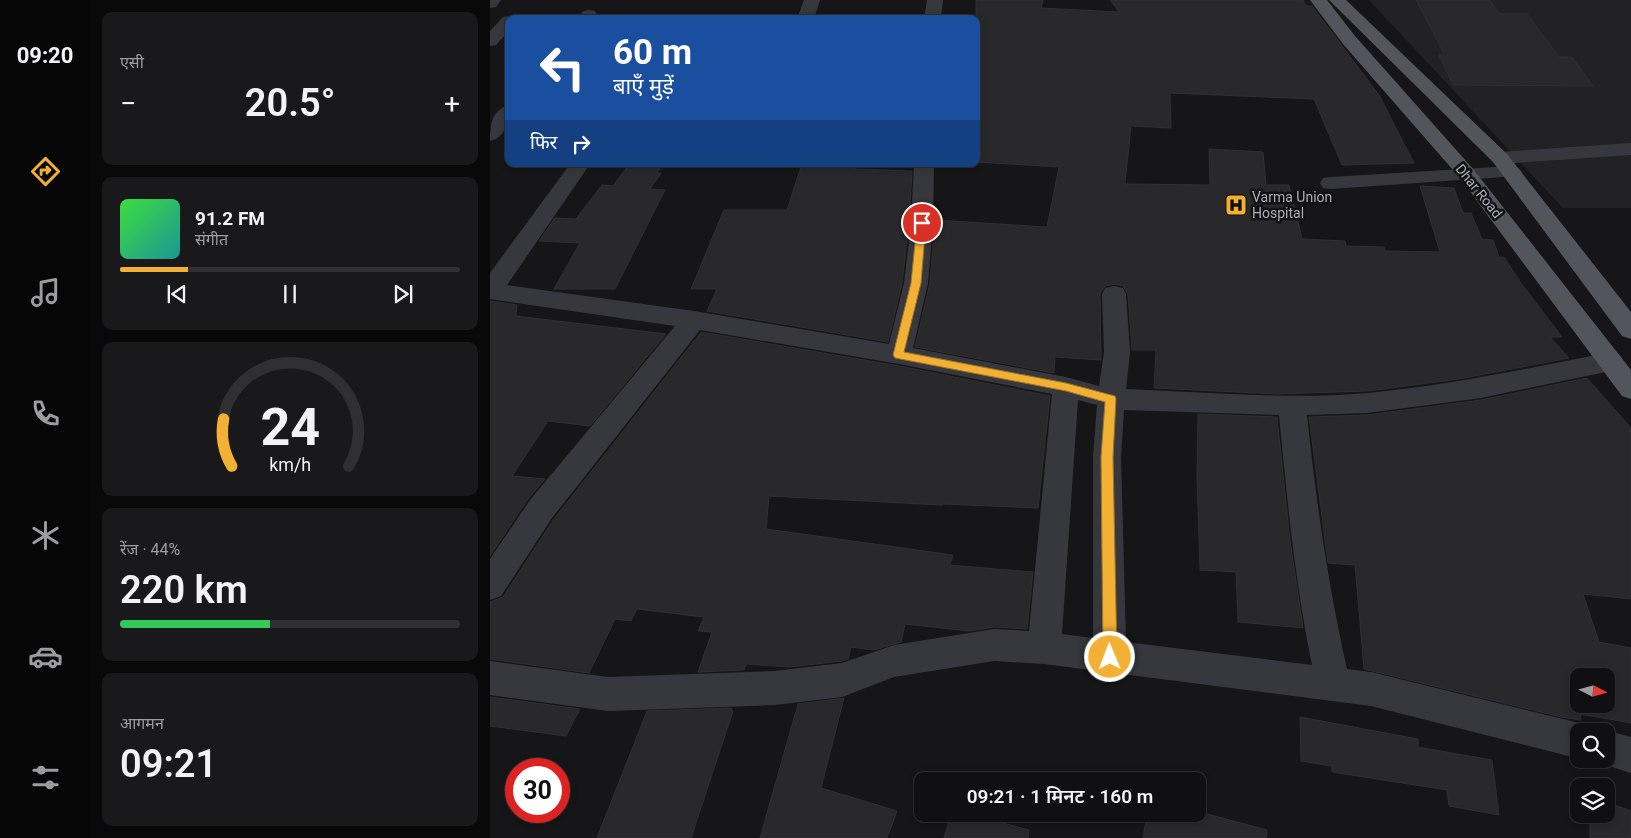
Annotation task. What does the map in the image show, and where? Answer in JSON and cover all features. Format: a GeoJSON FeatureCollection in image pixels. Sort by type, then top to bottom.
{"type":"FeatureCollection","features":[{"type":"Feature","properties":{"kind":"main road","name":"Dhar Road"},"geometry":{"type":"LineString","coordinates":[[1318,0],[1349,40],[1467,174],[1631,389]]}},
{"type":"Feature","properties":{"kind":"main road"},"geometry":{"type":"LineString","coordinates":[[1337,0],[1505,165],[1631,330]]}},
{"type":"Feature","properties":{"kind":"street"},"geometry":{"type":"LineString","coordinates":[[490,3],[493,0]]}},
{"type":"Feature","properties":{"kind":"street"},"geometry":{"type":"LineString","coordinates":[[806,15],[812,0]]}},
{"type":"Feature","properties":{"kind":"street"},"geometry":{"type":"LineString","coordinates":[[933,15],[935,0]]}},
{"type":"Feature","properties":{"kind":"street"},"geometry":{"type":"LineString","coordinates":[[490,41],[505,25]]}},
{"type":"Feature","properties":{"kind":"street"},"geometry":{"type":"LineString","coordinates":[[490,135],[505,116]]}},
{"type":"Feature","properties":{"kind":"street"},"geometry":{"type":"LineString","coordinates":[[1331,183],[1467,174],[1505,165],[1631,149]]}},
{"type":"Feature","properties":{"kind":"street"},"geometry":{"type":"LineString","coordinates":[[578,167],[490,291],[694,320],[898,355],[1066,387],[1111,399],[1292,405],[1367,403],[1481,388],[1611,362]]}},
{"type":"Feature","properties":{"kind":"street"},"geometry":{"type":"LineString","coordinates":[[898,355],[916,283],[922,223],[924,167]]}},
{"type":"Feature","properties":{"kind":"street"},"geometry":{"type":"LineString","coordinates":[[1110,657],[1107,457],[1111,399],[1117,352],[1114,294]]}},
{"type":"Feature","properties":{"kind":"street"},"geometry":{"type":"LineString","coordinates":[[490,586],[541,509],[694,320]]}},
{"type":"Feature","properties":{"kind":"street"},"geometry":{"type":"LineString","coordinates":[[1044,648],[1066,387]]}},
{"type":"Feature","properties":{"kind":"street"},"geometry":{"type":"LineString","coordinates":[[1292,405],[1304,525],[1316,604],[1333,685]]}},
{"type":"Feature","properties":{"kind":"street"},"geometry":{"type":"LineString","coordinates":[[490,678],[608,694],[775,688],[842,680],[894,661],[994,645],[1044,648],[1371,689],[1570,739]]}},
{"type":"Feature","properties":{"kind":"street"},"geometry":{"type":"LineString","coordinates":[[1615,750],[1631,754]]}},
{"type":"Feature","properties":{"kind":"shaded area"},"geometry":{"type":"Polygon","coordinates":[[[1369,0],[1631,0],[1631,208],[1563,208],[1369,0]]]}},
{"type":"Feature","properties":{"kind":"building"},"geometry":{"type":"Polygon","coordinates":[[[976,0],[1043,0],[1041,8],[1119,12],[1110,0],[1303,0],[1306,6],[1312,6],[1379,95],[1414,163],[1342,165],[1314,99],[1170,93],[1171,128],[1131,126],[1125,184],[1210,185],[1209,149],[1263,152],[1266,185],[1289,185],[1302,238],[1345,241],[1346,246],[1384,247],[1385,251],[1440,252],[1420,186],[1454,188],[1463,213],[1471,213],[1482,239],[1493,240],[1499,257],[1504,257],[1562,337],[1550,337],[1569,358],[1459,379],[1368,391],[1277,394],[1154,388],[1156,350],[1132,350],[1128,294],[1123,286],[1114,284],[1105,286],[1100,294],[1101,360],[1055,357],[1054,373],[915,347],[930,283],[935,220],[1047,227],[1059,167],[980,162],[980,15],[976,15],[976,0]]]}},
{"type":"Feature","properties":{"kind":"building"},"geometry":{"type":"Polygon","coordinates":[[[1416,0],[1489,0],[1500,14],[1527,14],[1559,57],[1572,57],[1593,86],[1453,85],[1439,55],[1445,55],[1416,0]]]}},
{"type":"Feature","properties":{"kind":"building"},"geometry":{"type":"Polygon","coordinates":[[[627,167],[661,167],[657,173],[661,173],[650,189],[665,190],[615,289],[554,289],[580,243],[539,241],[555,218],[576,219],[602,185],[613,186],[627,167]]]}},
{"type":"Feature","properties":{"kind":"building"},"geometry":{"type":"Polygon","coordinates":[[[801,167],[856,167],[855,169],[912,171],[909,223],[902,283],[888,342],[707,311],[717,289],[691,289],[724,210],[787,210],[801,167]]]}},
{"type":"Feature","properties":{"kind":"building"},"geometry":{"type":"Polygon","coordinates":[[[490,301],[517,305],[516,316],[666,334],[590,426],[548,421],[512,476],[545,479],[528,499],[490,556],[490,301]]]}},
{"type":"Feature","properties":{"kind":"building"},"geometry":{"type":"Polygon","coordinates":[[[701,332],[899,366],[1050,396],[1038,508],[769,496],[766,529],[953,555],[950,565],[1033,572],[1027,629],[994,627],[969,631],[905,624],[901,642],[874,650],[851,647],[848,659],[842,661],[789,667],[746,664],[744,670],[698,672],[712,632],[698,631],[704,617],[637,609],[631,621],[615,619],[589,673],[490,659],[490,602],[503,597],[554,519],[701,332]]]}},
{"type":"Feature","properties":{"kind":"building"},"geometry":{"type":"Polygon","coordinates":[[[1587,378],[1631,428],[1631,599],[1583,594],[1599,642],[1631,648],[1631,723],[1580,714],[1581,720],[1561,717],[1364,669],[1355,565],[1328,563],[1309,417],[1367,415],[1481,400],[1587,378]]]}},
{"type":"Feature","properties":{"kind":"building"},"geometry":{"type":"Polygon","coordinates":[[[1198,414],[1277,417],[1290,541],[1303,628],[1238,622],[1236,572],[1200,570],[1197,477],[1198,414]]]}},
{"type":"Feature","properties":{"kind":"building"},"geometry":{"type":"Polygon","coordinates":[[[490,697],[580,709],[566,736],[490,726],[490,697]]]}},
{"type":"Feature","properties":{"kind":"building"},"geometry":{"type":"Polygon","coordinates":[[[844,698],[821,788],[897,811],[887,838],[760,838],[798,704],[844,698]]]}},
{"type":"Feature","properties":{"kind":"building"},"geometry":{"type":"Polygon","coordinates":[[[732,708],[731,711],[733,711],[691,838],[597,838],[647,711],[732,708]]]}},
{"type":"Feature","properties":{"kind":"building"},"geometry":{"type":"Polygon","coordinates":[[[1300,717],[1418,739],[1418,747],[1492,760],[1499,815],[1449,806],[1447,790],[1332,772],[1332,766],[1301,761],[1300,717]]]}},
{"type":"Feature","properties":{"kind":"building"},"geometry":{"type":"Polygon","coordinates":[[[1615,805],[1631,811],[1631,838],[1590,838],[1590,823],[1615,823],[1615,805]]]}},
{"type":"Feature","properties":{"kind":"building"},"geometry":{"type":"Polygon","coordinates":[[[1206,814],[1267,830],[1266,838],[1143,838],[1146,822],[1206,822],[1206,814]]]}},
{"type":"Feature","properties":{"kind":"building"},"geometry":{"type":"Polygon","coordinates":[[[949,822],[999,822],[1029,830],[1028,838],[944,838],[949,822]]]}},
{"type":"Feature","properties":{"kind":"place","name":"Varma Union Hospital"},"geometry":{"type":"Point","coordinates":[1236,205]}},
{"type":"Feature","properties":{"kind":"route"},"geometry":{"type":"LineString","coordinates":[[922,223],[916,283],[898,355],[1066,387],[1111,399],[1107,457],[1110,657]]}}]}
